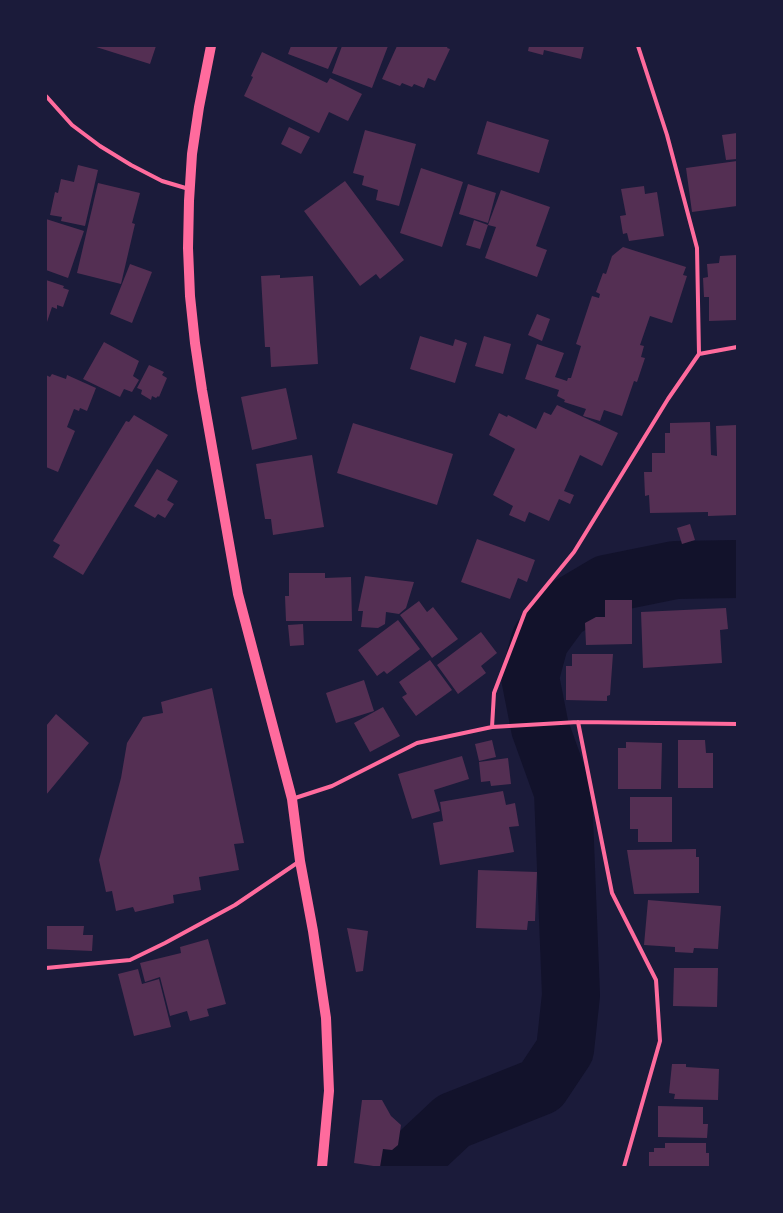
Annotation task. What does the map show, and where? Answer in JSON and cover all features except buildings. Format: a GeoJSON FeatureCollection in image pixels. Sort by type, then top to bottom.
{"type":"FeatureCollection","features":[{"type":"Feature","properties":{"kind":"main road"},"geometry":{"type":"LineString","coordinates":[[211,46],[198,107],[192,154],[188,248],[190,296],[202,390],[238,594],[292,799],[300,861],[313,931],[326,1018],[328,1091],[322,1167]]}},
{"type":"Feature","properties":{"kind":"street"},"geometry":{"type":"LineString","coordinates":[[492,727],[494,693],[525,612],[574,552],[668,399],[699,354],[697,248],[667,136],[638,46]]}},
{"type":"Feature","properties":{"kind":"street"},"geometry":{"type":"LineString","coordinates":[[46,96],[72,125],[100,146],[131,165],[162,181],[190,189]]}},
{"type":"Feature","properties":{"kind":"street"},"geometry":{"type":"LineString","coordinates":[[699,354],[737,347]]}},
{"type":"Feature","properties":{"kind":"street"},"geometry":{"type":"LineString","coordinates":[[292,799],[332,786],[417,743],[492,727],[578,722],[737,724]]}},
{"type":"Feature","properties":{"kind":"street"},"geometry":{"type":"LineString","coordinates":[[578,722],[612,893],[656,980],[660,1041],[624,1167]]}},
{"type":"Feature","properties":{"kind":"street"},"geometry":{"type":"LineString","coordinates":[[46,968],[130,960],[235,905],[300,861]]}},
{"type":"Feature","properties":{"kind":"waterway"},"geometry":{"type":"LineString","coordinates":[[404,1167],[453,1121],[541,1086],[565,1050],[571,995],[563,792],[540,728],[530,677],[540,640],[562,610],[606,584],[675,570],[737,569]]}}]}
